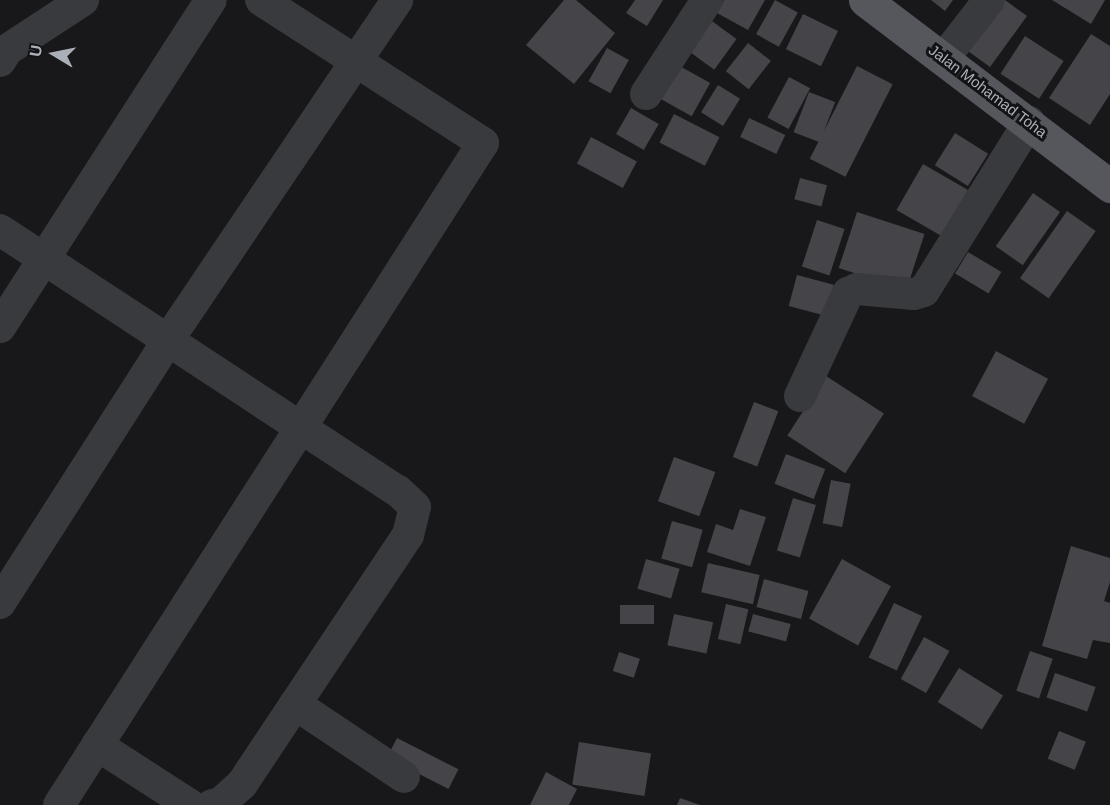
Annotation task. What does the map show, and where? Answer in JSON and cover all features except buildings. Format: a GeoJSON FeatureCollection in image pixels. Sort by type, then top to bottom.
{"type":"FeatureCollection","features":[{"type":"Feature","properties":{"kind":"main road","name":"Jalan Mohamad Toha"},"geometry":{"type":"LineString","coordinates":[[865,0],[1029,122],[1110,186]]}},
{"type":"Feature","properties":{"kind":"street"},"geometry":{"type":"LineString","coordinates":[[0,61],[8,50],[83,0]]}},
{"type":"Feature","properties":{"kind":"street"},"geometry":{"type":"LineString","coordinates":[[0,327],[211,0]]}},
{"type":"Feature","properties":{"kind":"street"},"geometry":{"type":"LineString","coordinates":[[59,805],[483,142],[261,0]]}},
{"type":"Feature","properties":{"kind":"street"},"geometry":{"type":"LineString","coordinates":[[0,603],[168,340],[354,60],[397,0]]}},
{"type":"Feature","properties":{"kind":"street"},"geometry":{"type":"LineString","coordinates":[[646,94],[706,0]]}},
{"type":"Feature","properties":{"kind":"street"},"geometry":{"type":"LineString","coordinates":[[944,58],[989,0]]}},
{"type":"Feature","properties":{"kind":"street"},"geometry":{"type":"LineString","coordinates":[[800,396],[848,293],[857,289],[914,294],[924,291],[1029,122]]}},
{"type":"Feature","properties":{"kind":"street"},"geometry":{"type":"LineString","coordinates":[[0,230],[398,491],[415,507],[408,535],[242,784],[221,803],[212,805]]}},
{"type":"Feature","properties":{"kind":"street"},"geometry":{"type":"LineString","coordinates":[[295,704],[405,777]]}},
{"type":"Feature","properties":{"kind":"street"},"geometry":{"type":"LineString","coordinates":[[97,746],[190,805]]}}]}
